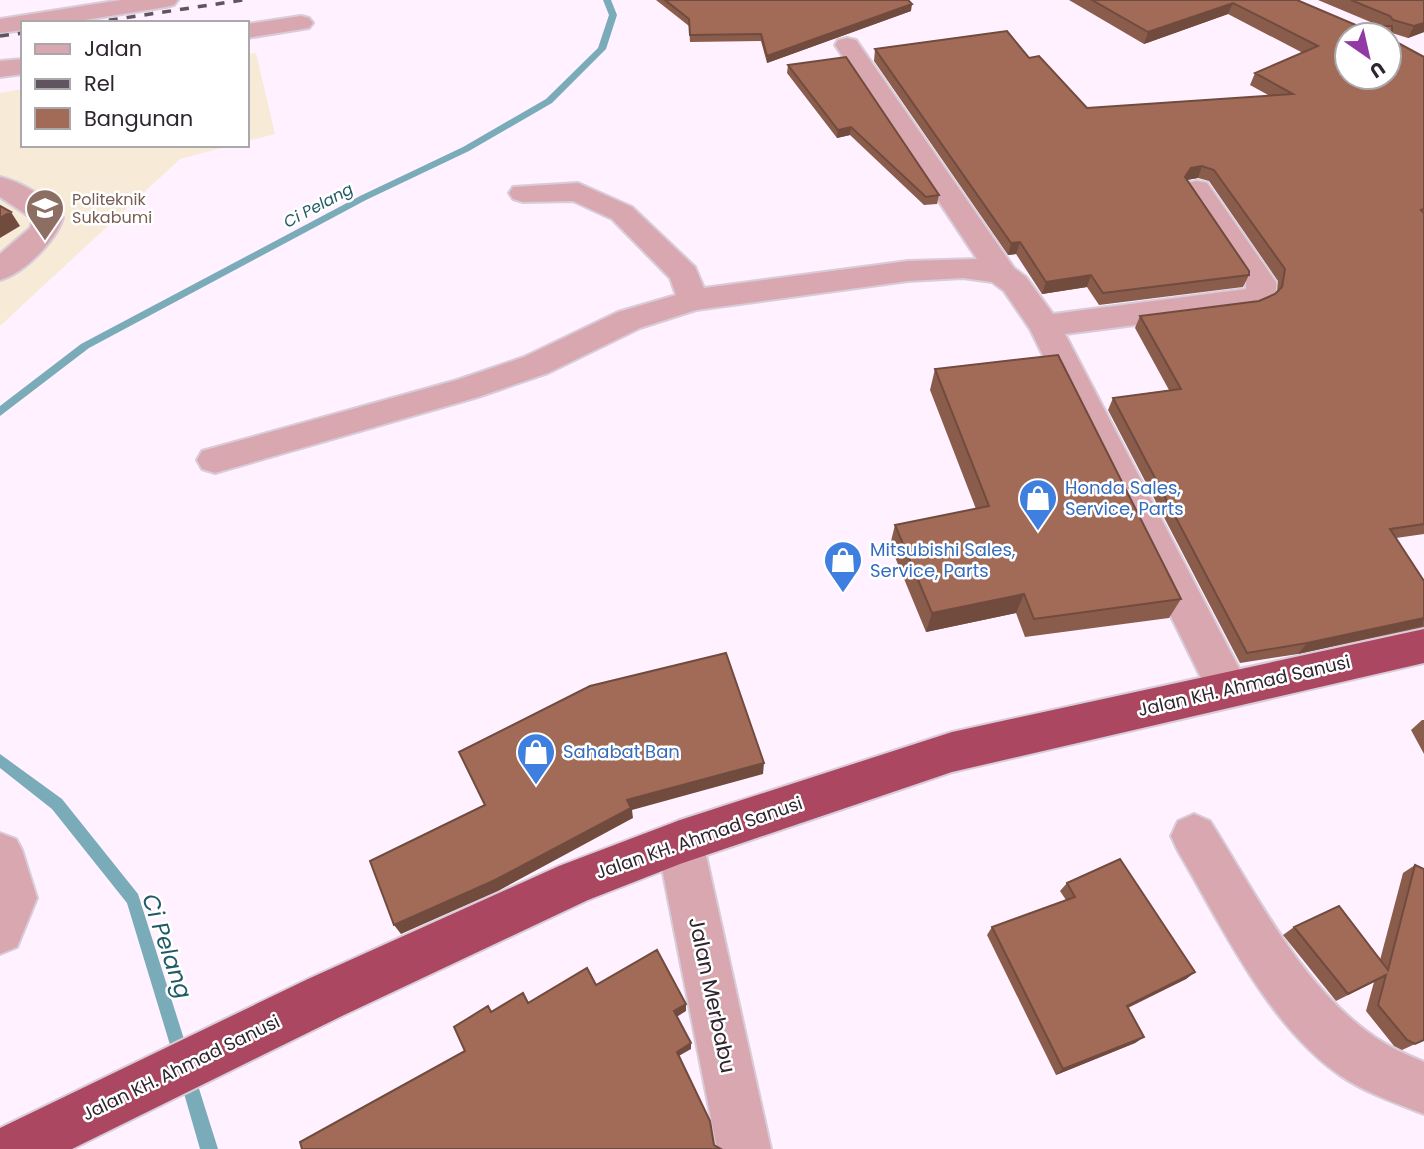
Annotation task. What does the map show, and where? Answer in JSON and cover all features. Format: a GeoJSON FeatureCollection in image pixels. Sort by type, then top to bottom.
{"type":"FeatureCollection","features":[{"type":"Feature","properties":{"kind":"highway","name":"Jalan KH. Ahmad Sanusi"},"geometry":{"type":"LineString","coordinates":[[15,1149],[326,997],[575,882],[680,842],[952,752],[1424,646]]}},
{"type":"Feature","properties":{"kind":"street"},"geometry":{"type":"LineString","coordinates":[[32,21],[166,0]]}},
{"type":"Feature","properties":{"kind":"street"},"geometry":{"type":"LineString","coordinates":[[0,26],[21,23]]}},
{"type":"Feature","properties":{"kind":"street"},"geometry":{"type":"LineString","coordinates":[[248,31],[300,23]]}},
{"type":"Feature","properties":{"kind":"street"},"geometry":{"type":"LineString","coordinates":[[847,45],[1003,275],[1026,297],[1045,326],[1228,689]]}},
{"type":"Feature","properties":{"kind":"street"},"geometry":{"type":"LineString","coordinates":[[0,69],[21,66]]}},
{"type":"Feature","properties":{"kind":"street"},"geometry":{"type":"LineString","coordinates":[[0,185],[36,206],[48,218],[44,232],[0,270]]}},
{"type":"Feature","properties":{"kind":"street"},"geometry":{"type":"LineString","coordinates":[[1045,326],[1252,300],[1262,293],[1257,275],[1197,189]]}},
{"type":"Feature","properties":{"kind":"street"},"geometry":{"type":"LineString","coordinates":[[523,193],[578,192],[622,213],[684,274],[693,300]]}},
{"type":"Feature","properties":{"kind":"street"},"geometry":{"type":"LineString","coordinates":[[215,460],[466,389],[536,365],[629,320],[693,300],[908,271],[963,268],[987,270],[1003,275]]}},
{"type":"Feature","properties":{"kind":"street"},"geometry":{"type":"LineString","coordinates":[[1194,836],[1274,962],[1316,1019],[1354,1054],[1424,1088]]}},
{"type":"Feature","properties":{"kind":"street","name":"Jalan Merbabu"},"geometry":{"type":"LineString","coordinates":[[680,842],[744,1149]]}},
{"type":"Feature","properties":{"kind":"street"},"geometry":{"type":"LineString","coordinates":[[0,855],[6,866],[13,898],[0,930]]}},
{"type":"Feature","properties":{"kind":"shaded area"},"geometry":{"type":"Polygon","coordinates":[[[256,53],[275,134],[248,141],[248,54],[256,53]]]}},
{"type":"Feature","properties":{"kind":"shaded area","name":"Politeknik Sukabumi"},"geometry":{"type":"Polygon","coordinates":[[[21,89],[21,147],[225,147],[180,159],[0,326],[0,93],[21,89]]]}},
{"type":"Feature","properties":{"kind":"building"},"geometry":{"type":"Polygon","coordinates":[[[665,0],[908,0],[912,4],[767,56],[761,34],[690,35],[689,19],[665,0]]]}},
{"type":"Feature","properties":{"kind":"building"},"geometry":{"type":"Polygon","coordinates":[[[1092,0],[1297,0],[1346,21],[1333,21],[1333,91],[1403,91],[1403,46],[1424,57],[1424,209],[1421,210],[1424,213],[1424,524],[1390,529],[1424,581],[1424,618],[1247,653],[1113,398],[1181,389],[1140,316],[1259,301],[1275,294],[1282,287],[1285,269],[1214,170],[1202,166],[1191,168],[1185,177],[1249,271],[1249,275],[1103,293],[1091,275],[1046,282],[1020,242],[1011,243],[875,49],[1007,31],[1029,58],[1039,56],[1087,108],[1293,94],[1255,73],[1318,46],[1233,3],[1148,32],[1092,0]]]}},
{"type":"Feature","properties":{"kind":"building"},"geometry":{"type":"Polygon","coordinates":[[[1351,0],[1424,0],[1424,23],[1414,26],[1393,20],[1390,16],[1351,0]]]}},
{"type":"Feature","properties":{"kind":"building"},"geometry":{"type":"Polygon","coordinates":[[[846,57],[939,195],[926,197],[851,127],[838,130],[788,65],[846,57]]]}},
{"type":"Feature","properties":{"kind":"building"},"geometry":{"type":"Polygon","coordinates":[[[0,206],[11,212],[0,218],[0,206]]]}},
{"type":"Feature","properties":{"kind":"building"},"geometry":{"type":"Polygon","coordinates":[[[1058,355],[1181,599],[1034,619],[1024,594],[932,613],[895,525],[989,506],[935,369],[1058,355]]]}},
{"type":"Feature","properties":{"kind":"building"},"geometry":{"type":"Polygon","coordinates":[[[726,653],[764,763],[627,800],[631,808],[493,881],[394,925],[370,861],[485,805],[459,752],[590,686],[726,653]]]}},
{"type":"Feature","properties":{"kind":"building"},"geometry":{"type":"Polygon","coordinates":[[[1120,859],[1195,972],[1127,1006],[1144,1037],[1063,1069],[992,927],[1075,897],[1067,883],[1120,859]]]}},
{"type":"Feature","properties":{"kind":"building"},"geometry":{"type":"Polygon","coordinates":[[[1415,865],[1424,869],[1424,1040],[1415,1044],[1407,1040],[1378,1005],[1386,975],[1348,994],[1294,927],[1339,906],[1388,970],[1415,865]]]}},
{"type":"Feature","properties":{"kind":"building"},"geometry":{"type":"Polygon","coordinates":[[[657,950],[686,1004],[674,1011],[691,1043],[677,1052],[710,1121],[714,1145],[721,1149],[302,1149],[300,1142],[465,1051],[454,1027],[488,1006],[491,1012],[523,993],[528,1003],[587,968],[596,985],[657,950]]]}},
{"type":"Feature","properties":{"kind":"waterway","name":"Ci Pelang"},"geometry":{"type":"LineString","coordinates":[[0,412],[85,346],[363,198],[466,149],[549,101],[602,49],[613,15],[607,0]]}},
{"type":"Feature","properties":{"kind":"waterway","name":"Ci Pelang"},"geometry":{"type":"LineString","coordinates":[[0,760],[57,804],[133,899],[182,1058]]}},
{"type":"Feature","properties":{"kind":"waterway","name":"Ci Pelang"},"geometry":{"type":"LineString","coordinates":[[187,1076],[209,1149]]}},
{"type":"Feature","properties":{"kind":"railway"},"geometry":{"type":"LineString","coordinates":[[104,21],[243,0]]}},
{"type":"Feature","properties":{"kind":"railway"},"geometry":{"type":"LineString","coordinates":[[0,36],[21,33]]}},
{"type":"Feature","properties":{"kind":"place","name":"Politeknik Sukabumi"},"geometry":{"type":"Point","coordinates":[45,242]}},
{"type":"Feature","properties":{"kind":"place","name":"Honda Sales, Service, Parts"},"geometry":{"type":"Point","coordinates":[1038,532]}},
{"type":"Feature","properties":{"kind":"place","name":"Mitsubishi Sales, Service, Parts"},"geometry":{"type":"Point","coordinates":[843,594]}},
{"type":"Feature","properties":{"kind":"place","name":"Sahabat Ban"},"geometry":{"type":"Point","coordinates":[536,786]}}]}
